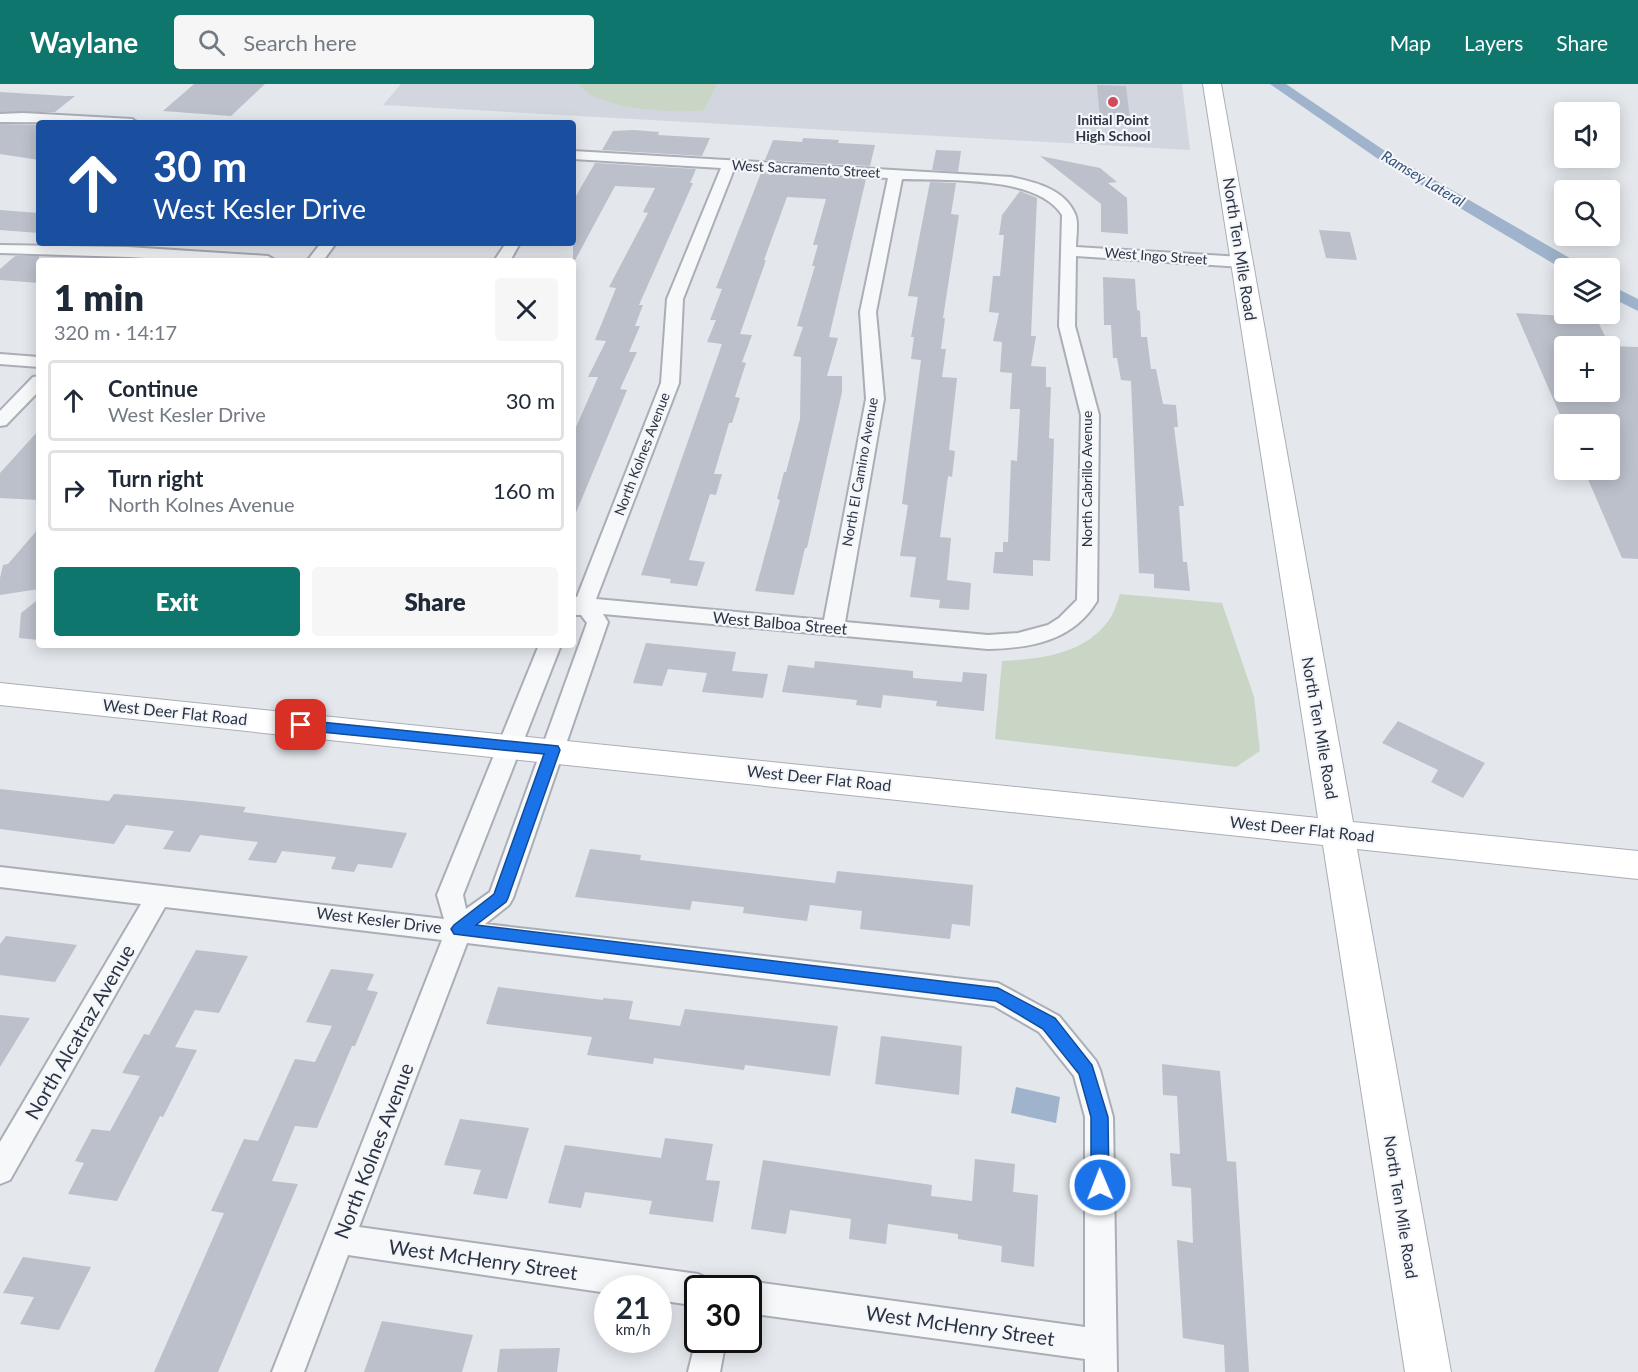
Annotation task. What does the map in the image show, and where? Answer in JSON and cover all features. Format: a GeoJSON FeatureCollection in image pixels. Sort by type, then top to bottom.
{"type":"FeatureCollection","features":[{"type":"Feature","properties":{"kind":"main road","name":"North Ten Mile Road"},"geometry":{"type":"LineString","coordinates":[[1212,84],[1428,1372]]}},
{"type":"Feature","properties":{"kind":"main road","name":"West Deer Flat Road"},"geometry":{"type":"LineString","coordinates":[[0,694],[1638,865]]}},
{"type":"Feature","properties":{"kind":"street"},"geometry":{"type":"LineString","coordinates":[[0,118],[78,120]]}},
{"type":"Feature","properties":{"kind":"street","name":"West Sacramento Street"},"geometry":{"type":"LineString","coordinates":[[576,155],[1011,181],[1038,188]]}},
{"type":"Feature","properties":{"kind":"street","name":"North Kolnes Avenue"},"geometry":{"type":"LineString","coordinates":[[577,607],[670,383],[675,299],[729,164]]}},
{"type":"Feature","properties":{"kind":"street","name":"North El Camino Avenue"},"geometry":{"type":"LineString","coordinates":[[833,628],[875,399],[868,312],[896,174]]}},
{"type":"Feature","properties":{"kind":"street","name":"North Cabrillo Avenue"},"geometry":{"type":"LineString","coordinates":[[988,642],[1023,641],[1056,631],[1075,618],[1088,601],[1090,416],[1067,326],[1068,214],[1063,203],[1038,188]]}},
{"type":"Feature","properties":{"kind":"street"},"geometry":{"type":"LineString","coordinates":[[317,258],[327,246]]}},
{"type":"Feature","properties":{"kind":"street"},"geometry":{"type":"LineString","coordinates":[[0,249],[128,252],[221,258]]}},
{"type":"Feature","properties":{"kind":"street","name":"West Ingo Street"},"geometry":{"type":"LineString","coordinates":[[1069,251],[1242,262]]}},
{"type":"Feature","properties":{"kind":"street"},"geometry":{"type":"LineString","coordinates":[[0,359],[36,362]]}},
{"type":"Feature","properties":{"kind":"street"},"geometry":{"type":"LineString","coordinates":[[0,422],[36,384]]}},
{"type":"Feature","properties":{"kind":"street"},"geometry":{"type":"LineString","coordinates":[[549,648],[450,895],[459,929],[500,898],[598,622],[577,607]]}},
{"type":"Feature","properties":{"kind":"street","name":"West Balboa Street"},"geometry":{"type":"LineString","coordinates":[[577,607],[988,642]]}},
{"type":"Feature","properties":{"kind":"street","name":"West Kesler Drive"},"geometry":{"type":"LineString","coordinates":[[0,877],[459,929],[998,995],[1049,1024],[1086,1070],[1099,1117],[1101,1358]]}},
{"type":"Feature","properties":{"kind":"street","name":"North Alcatraz Avenue"},"geometry":{"type":"LineString","coordinates":[[0,1170],[159,895]]}},
{"type":"Feature","properties":{"kind":"street","name":"North Kolnes Avenue"},"geometry":{"type":"LineString","coordinates":[[288,1372],[459,929]]}},
{"type":"Feature","properties":{"kind":"street","name":"West McHenry Street"},"geometry":{"type":"LineString","coordinates":[[339,1239],[684,1288]]}},
{"type":"Feature","properties":{"kind":"street","name":"West McHenry Street"},"geometry":{"type":"LineString","coordinates":[[762,1299],[1101,1358]]}},
{"type":"Feature","properties":{"kind":"street"},"geometry":{"type":"LineString","coordinates":[[704,1372],[708,1353]]}},
{"type":"Feature","properties":{"kind":"shaded area"},"geometry":{"type":"Polygon","coordinates":[[[401,84],[1182,84],[1190,150],[383,105],[401,84]]]}},
{"type":"Feature","properties":{"kind":"green space"},"geometry":{"type":"Polygon","coordinates":[[[579,84],[717,84],[704,110],[675,111],[618,104],[587,92],[579,84]]]}},
{"type":"Feature","properties":{"kind":"green space"},"geometry":{"type":"Polygon","coordinates":[[[1120,594],[1222,603],[1254,697],[1260,751],[1236,767],[995,739],[1002,661],[1032,659],[1061,653],[1088,640],[1109,620],[1120,594]]]}},
{"type":"Feature","properties":{"kind":"water"},"geometry":{"type":"Polygon","coordinates":[[[1016,1087],[1060,1097],[1056,1123],[1011,1113],[1016,1087]]]}},
{"type":"Feature","properties":{"kind":"building"},"geometry":{"type":"Polygon","coordinates":[[[194,84],[265,84],[231,116],[163,111],[194,84]]]}},
{"type":"Feature","properties":{"kind":"building"},"geometry":{"type":"Polygon","coordinates":[[[1097,85],[1126,86],[1130,120],[1100,119],[1097,85]]]}},
{"type":"Feature","properties":{"kind":"building"},"geometry":{"type":"Polygon","coordinates":[[[0,92],[75,96],[55,112],[0,112],[0,92]]]}},
{"type":"Feature","properties":{"kind":"building"},"geometry":{"type":"Polygon","coordinates":[[[0,124],[36,125],[36,160],[0,154],[0,124]]]}},
{"type":"Feature","properties":{"kind":"building"},"geometry":{"type":"Polygon","coordinates":[[[613,131],[659,132],[658,135],[710,138],[702,156],[602,150],[613,131]]]}},
{"type":"Feature","properties":{"kind":"building"},"geometry":{"type":"Polygon","coordinates":[[[803,138],[875,145],[870,166],[765,160],[773,140],[802,142],[803,138]]]}},
{"type":"Feature","properties":{"kind":"building"},"geometry":{"type":"Polygon","coordinates":[[[936,150],[961,151],[958,172],[932,170],[936,150]]]}},
{"type":"Feature","properties":{"kind":"building"},"geometry":{"type":"Polygon","coordinates":[[[1040,156],[1100,168],[1117,182],[1108,183],[1127,198],[1128,234],[1101,232],[1101,204],[1040,156]]]}},
{"type":"Feature","properties":{"kind":"building"},"geometry":{"type":"Polygon","coordinates":[[[595,163],[696,169],[690,183],[693,183],[639,305],[643,305],[635,326],[640,326],[629,352],[637,352],[620,389],[627,390],[576,513],[576,427],[598,377],[588,377],[606,341],[595,340],[616,288],[609,287],[648,213],[643,212],[655,188],[615,186],[576,258],[573,258],[573,246],[576,246],[576,196],[595,163]]]}},
{"type":"Feature","properties":{"kind":"building"},"geometry":{"type":"Polygon","coordinates":[[[761,173],[866,179],[829,337],[838,338],[827,376],[842,376],[842,392],[807,548],[805,548],[794,595],[755,591],[780,500],[777,499],[784,472],[786,472],[800,419],[801,357],[793,356],[803,327],[797,326],[815,266],[812,266],[818,245],[813,245],[826,199],[787,197],[764,260],[766,260],[740,334],[752,335],[742,362],[746,363],[735,397],[740,398],[732,423],[729,423],[714,474],[722,474],[716,495],[710,494],[689,560],[705,562],[697,586],[670,583],[671,579],[641,575],[722,344],[707,342],[716,320],[710,320],[722,289],[716,288],[761,173]]]}},
{"type":"Feature","properties":{"kind":"building"},"geometry":{"type":"Polygon","coordinates":[[[930,182],[956,183],[951,214],[959,215],[943,318],[945,318],[941,349],[946,349],[942,377],[957,378],[949,450],[955,451],[952,477],[948,476],[940,537],[951,538],[947,580],[971,583],[969,610],[939,608],[940,600],[910,597],[916,557],[900,556],[908,505],[902,504],[921,360],[911,359],[914,337],[911,337],[918,297],[908,296],[930,182]]]}},
{"type":"Feature","properties":{"kind":"building"},"geometry":{"type":"Polygon","coordinates":[[[1020,191],[1037,198],[1031,336],[1036,336],[1031,366],[1046,367],[1046,387],[1051,387],[1049,438],[1054,439],[1050,561],[1033,560],[1033,576],[993,573],[995,552],[1003,552],[1003,542],[1008,542],[1011,460],[1017,461],[1020,409],[1010,409],[1012,373],[1000,372],[1002,342],[993,341],[999,313],[989,312],[993,276],[1000,276],[1004,235],[999,235],[1002,215],[1020,191]]]}},
{"type":"Feature","properties":{"kind":"building"},"geometry":{"type":"Polygon","coordinates":[[[0,210],[36,213],[36,233],[0,230],[0,210]]]}},
{"type":"Feature","properties":{"kind":"building"},"geometry":{"type":"Polygon","coordinates":[[[1319,230],[1350,232],[1357,260],[1326,258],[1319,230]]]}},
{"type":"Feature","properties":{"kind":"building"},"geometry":{"type":"Polygon","coordinates":[[[15,256],[39,256],[36,258],[36,283],[0,280],[0,269],[15,256]]]}},
{"type":"Feature","properties":{"kind":"building"},"geometry":{"type":"Polygon","coordinates":[[[1103,277],[1135,279],[1141,337],[1147,337],[1151,369],[1156,369],[1163,404],[1176,405],[1178,427],[1174,427],[1184,506],[1179,506],[1183,562],[1187,562],[1190,591],[1154,588],[1154,574],[1139,573],[1131,381],[1121,380],[1117,358],[1113,358],[1111,325],[1104,325],[1103,277]]]}},
{"type":"Feature","properties":{"kind":"building"},"geometry":{"type":"Polygon","coordinates":[[[1516,313],[1554,315],[1554,324],[1599,324],[1605,336],[1554,336],[1554,401],[1516,313]]]}},
{"type":"Feature","properties":{"kind":"building"},"geometry":{"type":"Polygon","coordinates":[[[1620,346],[1638,347],[1638,559],[1622,558],[1588,480],[1620,480],[1620,414],[1560,414],[1554,402],[1620,402],[1620,346]]]}},
{"type":"Feature","properties":{"kind":"building"},"geometry":{"type":"Polygon","coordinates":[[[36,433],[36,500],[0,498],[0,473],[36,433]]]}},
{"type":"Feature","properties":{"kind":"building"},"geometry":{"type":"Polygon","coordinates":[[[36,531],[36,589],[0,595],[3,565],[8,564],[36,531]]]}},
{"type":"Feature","properties":{"kind":"building"},"geometry":{"type":"Polygon","coordinates":[[[36,601],[36,640],[19,638],[21,613],[36,601]]]}},
{"type":"Feature","properties":{"kind":"building"},"geometry":{"type":"Polygon","coordinates":[[[646,643],[736,652],[732,671],[768,674],[763,698],[702,692],[707,673],[668,669],[662,686],[633,683],[646,643]]]}},
{"type":"Feature","properties":{"kind":"building"},"geometry":{"type":"Polygon","coordinates":[[[815,661],[913,671],[913,678],[962,682],[963,672],[987,674],[984,711],[936,706],[937,701],[883,695],[881,708],[856,705],[857,700],[782,692],[788,665],[814,668],[815,661]]]}},
{"type":"Feature","properties":{"kind":"building"},"geometry":{"type":"Polygon","coordinates":[[[1398,721],[1485,763],[1463,798],[1431,782],[1438,770],[1382,743],[1398,721]]]}},
{"type":"Feature","properties":{"kind":"building"},"geometry":{"type":"Polygon","coordinates":[[[0,789],[109,801],[114,794],[192,801],[246,807],[243,812],[407,833],[392,868],[358,864],[354,872],[331,869],[336,857],[282,851],[276,863],[248,860],[258,842],[200,835],[190,852],[163,849],[174,831],[126,825],[114,844],[0,829],[0,789]]]}},
{"type":"Feature","properties":{"kind":"building"},"geometry":{"type":"Polygon","coordinates":[[[590,849],[641,855],[640,860],[835,883],[837,871],[973,885],[970,926],[952,924],[950,939],[860,929],[862,911],[810,905],[807,921],[743,913],[744,907],[692,901],[690,910],[575,897],[590,849]]]}},
{"type":"Feature","properties":{"kind":"building"},"geometry":{"type":"Polygon","coordinates":[[[6,936],[77,945],[55,982],[0,975],[0,944],[6,936]]]}},
{"type":"Feature","properties":{"kind":"building"},"geometry":{"type":"Polygon","coordinates":[[[196,950],[248,956],[219,1013],[195,1010],[175,1047],[197,1050],[117,1201],[68,1194],[84,1163],[75,1161],[92,1129],[110,1131],[140,1076],[122,1073],[144,1034],[149,1035],[196,950]]]}},
{"type":"Feature","properties":{"kind":"building"},"geometry":{"type":"Polygon","coordinates":[[[331,969],[374,974],[367,990],[378,992],[317,1128],[295,1126],[272,1181],[298,1184],[218,1372],[154,1372],[224,1213],[211,1211],[244,1139],[258,1141],[295,1059],[315,1062],[332,1026],[306,1022],[331,969]]]}},
{"type":"Feature","properties":{"kind":"building"},"geometry":{"type":"Polygon","coordinates":[[[498,987],[603,1000],[603,998],[633,1001],[629,1019],[680,1026],[685,1009],[838,1026],[830,1076],[745,1065],[744,1070],[654,1058],[653,1064],[587,1055],[592,1037],[486,1024],[498,987]]]}},
{"type":"Feature","properties":{"kind":"building"},"geometry":{"type":"Polygon","coordinates":[[[0,1015],[30,1018],[0,1067],[0,1015]]]}},
{"type":"Feature","properties":{"kind":"building"},"geometry":{"type":"Polygon","coordinates":[[[881,1036],[962,1046],[959,1095],[875,1084],[881,1036]]]}},
{"type":"Feature","properties":{"kind":"building"},"geometry":{"type":"Polygon","coordinates":[[[1162,1064],[1220,1071],[1227,1161],[1236,1162],[1249,1372],[1225,1372],[1224,1345],[1183,1338],[1177,1240],[1193,1243],[1191,1188],[1172,1186],[1170,1153],[1180,1154],[1177,1096],[1163,1095],[1162,1064]]]}},
{"type":"Feature","properties":{"kind":"building"},"geometry":{"type":"Polygon","coordinates":[[[460,1119],[529,1128],[507,1199],[473,1194],[481,1170],[444,1165],[460,1119]]]}},
{"type":"Feature","properties":{"kind":"building"},"geometry":{"type":"Polygon","coordinates":[[[665,1138],[713,1144],[706,1180],[720,1181],[713,1222],[649,1214],[652,1201],[585,1192],[581,1208],[548,1203],[565,1145],[661,1158],[665,1138]]]}},
{"type":"Feature","properties":{"kind":"building"},"geometry":{"type":"Polygon","coordinates":[[[975,1159],[1015,1164],[1013,1192],[1038,1195],[1034,1267],[1001,1262],[1002,1246],[958,1239],[958,1234],[888,1224],[886,1244],[849,1239],[851,1219],[790,1210],[786,1234],[751,1229],[763,1160],[932,1185],[931,1196],[972,1201],[975,1159]]]}},
{"type":"Feature","properties":{"kind":"building"},"geometry":{"type":"Polygon","coordinates":[[[23,1257],[91,1267],[59,1330],[20,1324],[34,1297],[3,1293],[23,1257]]]}},
{"type":"Feature","properties":{"kind":"building"},"geometry":{"type":"Polygon","coordinates":[[[382,1321],[473,1335],[462,1372],[364,1372],[382,1321]]]}},
{"type":"Feature","properties":{"kind":"building"},"geometry":{"type":"Polygon","coordinates":[[[560,1348],[557,1372],[497,1372],[500,1349],[560,1348]]]}},
{"type":"Feature","properties":{"kind":"waterway","name":"Ramsey Lateral"},"geometry":{"type":"LineString","coordinates":[[1277,84],[1386,158],[1557,258]]}},
{"type":"Feature","properties":{"kind":"waterway","name":"Ramsey Lateral"},"geometry":{"type":"LineString","coordinates":[[1620,296],[1638,306]]}},
{"type":"Feature","properties":{"kind":"place","name":"Initial Point High School"},"geometry":{"type":"Point","coordinates":[1113,102]}},
{"type":"Feature","properties":{"kind":"route"},"geometry":{"type":"LineString","coordinates":[[301,725],[553,750],[500,898],[459,929],[998,995],[1049,1024],[1086,1070],[1099,1117],[1100,1185]]}}]}
